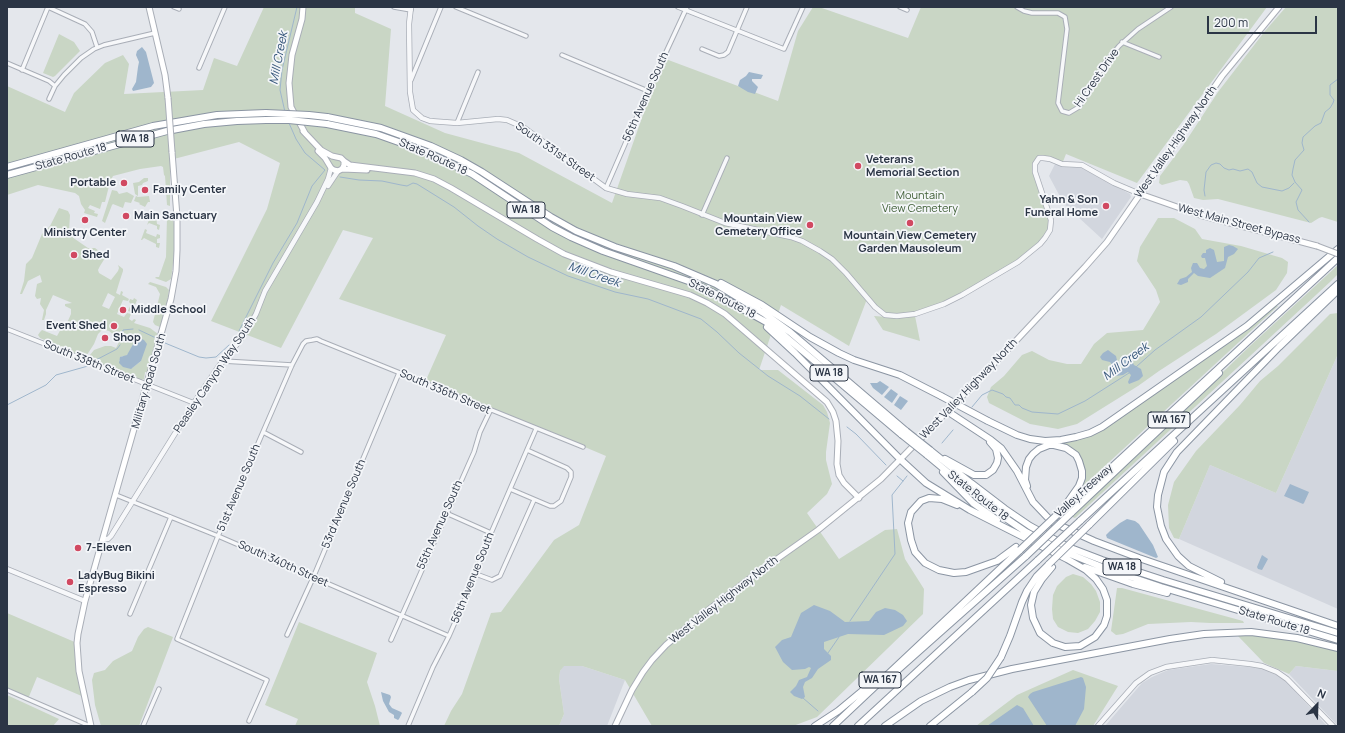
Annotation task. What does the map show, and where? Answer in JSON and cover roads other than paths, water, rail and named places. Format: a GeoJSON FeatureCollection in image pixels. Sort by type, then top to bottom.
{"type":"FeatureCollection","features":[{"type":"Feature","properties":{"kind":"highway","name":"State Route 18"},"geometry":{"type":"LineString","coordinates":[[7,167],[153,126],[212,116],[266,113],[309,115],[376,134],[424,151],[472,174],[552,227],[570,237],[603,251],[691,282],[712,292],[779,331],[929,453],[1030,526],[1068,547],[1163,580],[1338,633]]}},
{"type":"Feature","properties":{"kind":"highway","name":"State Route 18"},"geometry":{"type":"LineString","coordinates":[[7,175],[167,131],[204,124],[266,120],[327,120],[381,128],[431,146],[482,172],[550,217],[576,231],[615,247],[674,266],[716,284],[765,314],[813,351],[904,433]]}},
{"type":"Feature","properties":{"kind":"highway"},"geometry":{"type":"LineString","coordinates":[[674,266],[686,268],[703,274],[738,290],[810,337],[840,353],[860,362],[900,375],[1017,435],[1045,441],[1076,437],[1090,433],[1108,423],[1247,326],[1338,249]]}},
{"type":"Feature","properties":{"kind":"highway","name":"Valley Freeway"},"geometry":{"type":"LineString","coordinates":[[1018,549],[1099,479],[1338,258]]}},
{"type":"Feature","properties":{"kind":"highway","name":"Valley Freeway"},"geometry":{"type":"LineString","coordinates":[[858,726],[1338,284]]}},
{"type":"Feature","properties":{"kind":"highway"},"geometry":{"type":"LineString","coordinates":[[1266,601],[1204,575],[1189,566],[1178,556],[1166,539],[1159,518],[1158,495],[1160,484],[1164,472],[1177,452],[1279,347],[1338,290]]}},
{"type":"Feature","properties":{"kind":"highway"},"geometry":{"type":"LineString","coordinates":[[752,315],[795,353],[901,460],[926,483],[970,510],[1067,559],[1086,570],[1096,578],[1103,589],[1107,600],[1107,616],[1104,626],[1095,637],[1080,646],[1065,647],[1053,642],[1040,632],[1033,618],[1031,605],[1034,592],[1050,566]]}},
{"type":"Feature","properties":{"kind":"highway","name":"WA 167"},"geometry":{"type":"LineString","coordinates":[[833,726],[842,720],[1026,556],[1250,343],[1266,325]]}},
{"type":"Feature","properties":{"kind":"highway"},"geometry":{"type":"LineString","coordinates":[[930,726],[987,678],[1001,657],[1022,602],[1037,576],[1050,566],[1089,525],[1214,402],[1221,392]]}},
{"type":"Feature","properties":{"kind":"highway"},"geometry":{"type":"LineString","coordinates":[[947,411],[996,444],[1006,453],[1033,502],[1052,522],[1094,541],[1139,558],[1338,626]]}},
{"type":"Feature","properties":{"kind":"highway"},"geometry":{"type":"LineString","coordinates":[[929,453],[974,475],[982,476],[990,473],[997,463],[998,458],[996,449],[991,443],[972,428]]}},
{"type":"Feature","properties":{"kind":"highway"},"geometry":{"type":"LineString","coordinates":[[1033,502],[1025,480],[1026,467],[1029,459],[1038,449],[1054,445],[1066,448],[1072,452],[1079,461],[1082,471],[1082,478],[1075,493],[1061,511]]}},
{"type":"Feature","properties":{"kind":"highway","name":"State Route 18"},"geometry":{"type":"LineString","coordinates":[[929,453],[934,461],[1004,517],[1026,532],[1060,550],[1107,569],[1161,587],[1338,640]]}},
{"type":"Feature","properties":{"kind":"highway"},"geometry":{"type":"LineString","coordinates":[[934,461],[953,484],[973,503],[1014,531]]}},
{"type":"Feature","properties":{"kind":"highway"},"geometry":{"type":"LineString","coordinates":[[970,510],[937,499],[929,498],[921,501],[911,512],[908,523],[909,534],[915,552],[931,566],[939,570],[954,573],[972,570],[991,564],[1018,549]]}},
{"type":"Feature","properties":{"kind":"highway","name":"WA 167"},"geometry":{"type":"LineString","coordinates":[[833,726],[1018,549]]}},
{"type":"Feature","properties":{"kind":"highway"},"geometry":{"type":"LineString","coordinates":[[1067,559],[1105,575],[1133,584],[1260,618],[1270,619]]}},
{"type":"Feature","properties":{"kind":"highway"},"geometry":{"type":"LineString","coordinates":[[885,726],[926,698],[950,686],[969,680],[1012,669],[1170,638],[1204,634],[1251,632],[1297,638],[1338,648]]}},
{"type":"Feature","properties":{"kind":"highway"},"geometry":{"type":"LineString","coordinates":[[815,726],[838,711],[928,636]]}},
{"type":"Feature","properties":{"kind":"main road","name":"Military Road South"},"geometry":{"type":"LineString","coordinates":[[90,726],[77,652],[79,625],[168,313],[176,271],[176,217],[168,98],[150,7]]}},
{"type":"Feature","properties":{"kind":"main road"},"geometry":{"type":"LineString","coordinates":[[303,7],[302,19],[292,55],[289,83],[291,107],[303,131],[330,167],[340,170],[382,170]]}},
{"type":"Feature","properties":{"kind":"main road","name":"West Valley Highway North"},"geometry":{"type":"LineString","coordinates":[[615,726],[632,690],[643,672],[666,645],[711,608],[818,530],[880,481],[1026,330],[1108,242],[1222,76],[1279,7]]}},
{"type":"Feature","properties":{"kind":"main road"},"geometry":{"type":"LineString","coordinates":[[303,131],[321,150],[334,157],[341,158],[354,166],[415,173],[434,179],[564,254],[611,272],[690,295],[725,314],[827,402],[836,421],[838,441],[837,464],[839,475],[844,483],[859,498]]}},
{"type":"Feature","properties":{"kind":"main road"},"geometry":{"type":"LineString","coordinates":[[330,167],[330,160],[334,157]]}},
{"type":"Feature","properties":{"kind":"main road"},"geometry":{"type":"LineString","coordinates":[[340,170],[344,165],[344,161]]}},
{"type":"Feature","properties":{"kind":"main road","name":"West Main Street Bypass"},"geometry":{"type":"LineString","coordinates":[[1140,194],[1200,215],[1317,246],[1338,254]]}},
{"type":"Feature","properties":{"kind":"street"},"geometry":{"type":"LineString","coordinates":[[22,70],[48,7],[85,24],[91,31],[97,47]]}},
{"type":"Feature","properties":{"kind":"street"},"geometry":{"type":"LineString","coordinates":[[199,68],[225,7]]}},
{"type":"Feature","properties":{"kind":"street"},"geometry":{"type":"LineString","coordinates":[[394,7],[411,8]]}},
{"type":"Feature","properties":{"kind":"street"},"geometry":{"type":"LineString","coordinates":[[410,81],[441,7]]}},
{"type":"Feature","properties":{"kind":"street"},"geometry":{"type":"LineString","coordinates":[[456,7],[526,36]]}},
{"type":"Feature","properties":{"kind":"street"},"geometry":{"type":"LineString","coordinates":[[678,7],[784,49],[803,7]]}},
{"type":"Feature","properties":{"kind":"street"},"geometry":{"type":"LineString","coordinates":[[702,49],[719,56],[728,52],[747,7]]}},
{"type":"Feature","properties":{"kind":"street"},"geometry":{"type":"LineString","coordinates":[[900,7],[907,10]]}},
{"type":"Feature","properties":{"kind":"street","name":"Hi Crest Drive"},"geometry":{"type":"LineString","coordinates":[[1017,7],[1032,13],[1060,13],[1064,15],[1067,20],[1068,29],[1058,100],[1059,108],[1063,112],[1070,112],[1079,107],[1105,63],[1122,42],[1138,29],[1171,7]]}},
{"type":"Feature","properties":{"kind":"street","name":"South 331st Street"},"geometry":{"type":"LineString","coordinates":[[411,8],[409,24],[411,103],[413,110],[418,115],[430,121],[457,123],[498,119],[517,123],[606,188],[627,194],[660,198],[725,223],[791,237],[802,241],[820,251],[835,263],[880,312],[885,315],[897,316],[922,312],[944,304],[1024,258],[1045,238],[1050,230],[1051,220],[1035,172],[1035,164],[1039,158],[1050,159],[1062,164],[1082,165],[1114,183],[1140,194]]}},
{"type":"Feature","properties":{"kind":"street","name":"56th Avenue South"},"geometry":{"type":"LineString","coordinates":[[606,188],[648,91],[686,9]]}},
{"type":"Feature","properties":{"kind":"street"},"geometry":{"type":"LineString","coordinates":[[49,99],[55,86],[74,64],[97,47],[155,33]]}},
{"type":"Feature","properties":{"kind":"street"},"geometry":{"type":"LineString","coordinates":[[1122,42],[1159,57]]}},
{"type":"Feature","properties":{"kind":"street"},"geometry":{"type":"LineString","coordinates":[[562,56],[648,91]]}},
{"type":"Feature","properties":{"kind":"street"},"geometry":{"type":"LineString","coordinates":[[7,63],[55,86]]}},
{"type":"Feature","properties":{"kind":"street"},"geometry":{"type":"LineString","coordinates":[[457,123],[478,72]]}},
{"type":"Feature","properties":{"kind":"street"},"geometry":{"type":"LineString","coordinates":[[701,214],[727,158]]}},
{"type":"Feature","properties":{"kind":"street","name":"Peasley Canyon Way South"},"geometry":{"type":"LineString","coordinates":[[103,539],[110,538],[194,403],[223,361],[247,330],[256,314],[265,291],[317,202],[328,179],[330,167]]}},
{"type":"Feature","properties":{"kind":"street","name":"Peasley Canyon Way South"},"geometry":{"type":"LineString","coordinates":[[317,202],[340,170]]}},
{"type":"Feature","properties":{"kind":"street","name":"South 338th Street"},"geometry":{"type":"LineString","coordinates":[[7,329],[194,403]]}},
{"type":"Feature","properties":{"kind":"street","name":"South 336th Street"},"geometry":{"type":"LineString","coordinates":[[306,341],[317,339],[490,411],[583,447]]}},
{"type":"Feature","properties":{"kind":"street","name":"51st Avenue South"},"geometry":{"type":"LineString","coordinates":[[249,721],[267,680],[177,638],[218,536],[292,365],[300,347],[306,341]]}},
{"type":"Feature","properties":{"kind":"street"},"geometry":{"type":"LineString","coordinates":[[223,361],[292,365]]}},
{"type":"Feature","properties":{"kind":"street","name":"53rd Avenue South"},"geometry":{"type":"LineString","coordinates":[[287,635],[313,578],[399,373]]}},
{"type":"Feature","properties":{"kind":"street","name":"55th Avenue South"},"geometry":{"type":"LineString","coordinates":[[391,640],[474,452],[480,432],[490,411]]}},
{"type":"Feature","properties":{"kind":"street","name":"56th Avenue South"},"geometry":{"type":"LineString","coordinates":[[408,726],[433,667],[449,636],[476,574],[485,547],[536,429]]}},
{"type":"Feature","properties":{"kind":"street"},"geometry":{"type":"LineString","coordinates":[[263,432],[301,452]]}},
{"type":"Feature","properties":{"kind":"street"},"geometry":{"type":"LineString","coordinates":[[510,489],[550,506],[556,505],[561,501],[571,476],[571,472],[567,468],[527,450]]}},
{"type":"Feature","properties":{"kind":"street","name":"South 340th Street"},"geometry":{"type":"LineString","coordinates":[[116,495],[218,536],[449,636]]}},
{"type":"Feature","properties":{"kind":"street"},"geometry":{"type":"LineString","coordinates":[[476,574],[490,580],[495,580],[503,571],[534,500]]}},
{"type":"Feature","properties":{"kind":"street"},"geometry":{"type":"LineString","coordinates":[[446,513],[491,533]]}},
{"type":"Feature","properties":{"kind":"street"},"geometry":{"type":"LineString","coordinates":[[130,614],[171,517]]}},
{"type":"Feature","properties":{"kind":"street"},"geometry":{"type":"LineString","coordinates":[[7,569],[85,600]]}},
{"type":"Feature","properties":{"kind":"street"},"geometry":{"type":"LineString","coordinates":[[1098,726],[1136,683],[1150,673],[1166,667],[1212,660],[1250,664],[1270,668],[1287,678],[1333,726]]}},
{"type":"Feature","properties":{"kind":"street"},"geometry":{"type":"LineString","coordinates":[[144,726],[159,689]]}},
{"type":"Feature","properties":{"kind":"street"},"geometry":{"type":"LineString","coordinates":[[7,690],[90,726]]}},
{"type":"Feature","properties":{"kind":"water"},"geometry":{"type":"Polygon","coordinates":[[[142,47],[146,52],[154,83],[151,87],[133,91],[132,89],[136,82],[139,62],[136,55],[137,51],[142,47]]]}},
{"type":"Feature","properties":{"kind":"water"},"geometry":{"type":"Polygon","coordinates":[[[749,72],[763,75],[761,79],[752,79],[758,87],[755,94],[738,86],[740,80],[749,72]]]}},
{"type":"Feature","properties":{"kind":"water"},"geometry":{"type":"Polygon","coordinates":[[[1229,245],[1238,249],[1234,254],[1228,257],[1225,268],[1210,278],[1198,276],[1194,273],[1188,279],[1188,282],[1181,285],[1177,284],[1180,279],[1186,277],[1192,272],[1191,268],[1193,263],[1197,263],[1200,268],[1204,269],[1207,266],[1205,258],[1202,258],[1201,256],[1210,248],[1214,250],[1217,262],[1224,261],[1224,247],[1229,245]]]}},
{"type":"Feature","properties":{"kind":"water"},"geometry":{"type":"Polygon","coordinates":[[[137,337],[144,340],[147,344],[141,361],[131,369],[123,367],[119,363],[120,357],[127,355],[137,337]]]}},
{"type":"Feature","properties":{"kind":"water"},"geometry":{"type":"Polygon","coordinates":[[[1108,350],[1116,356],[1119,369],[1125,368],[1123,360],[1132,361],[1134,365],[1141,369],[1143,376],[1139,380],[1129,384],[1128,382],[1131,375],[1128,372],[1123,375],[1116,376],[1110,362],[1102,360],[1100,357],[1108,350]]]}},
{"type":"Feature","properties":{"kind":"water"},"geometry":{"type":"Polygon","coordinates":[[[880,381],[889,387],[882,395],[873,388],[870,383],[877,383],[880,381]]]}},
{"type":"Feature","properties":{"kind":"water"},"geometry":{"type":"Polygon","coordinates":[[[891,389],[898,394],[892,403],[884,397],[891,389]]]}},
{"type":"Feature","properties":{"kind":"water"},"geometry":{"type":"Polygon","coordinates":[[[900,396],[908,401],[901,410],[894,405],[900,396]]]}},
{"type":"Feature","properties":{"kind":"water"},"geometry":{"type":"Polygon","coordinates":[[[1290,484],[1309,492],[1303,504],[1284,496],[1290,484]]]}},
{"type":"Feature","properties":{"kind":"water"},"geometry":{"type":"Polygon","coordinates":[[[1127,519],[1135,521],[1139,524],[1153,545],[1158,557],[1156,558],[1107,538],[1106,535],[1110,531],[1127,519]]]}},
{"type":"Feature","properties":{"kind":"water"},"geometry":{"type":"Polygon","coordinates":[[[1262,555],[1268,559],[1262,570],[1258,569],[1257,567],[1262,555]]]}},
{"type":"Feature","properties":{"kind":"water"},"geometry":{"type":"Polygon","coordinates":[[[814,605],[830,611],[845,622],[869,621],[876,612],[885,608],[895,610],[903,615],[907,621],[903,626],[884,635],[848,634],[824,642],[824,649],[831,656],[831,660],[818,669],[812,678],[805,682],[803,687],[805,697],[802,699],[794,696],[790,692],[799,680],[807,677],[811,668],[809,667],[805,669],[792,670],[783,662],[775,647],[782,640],[791,637],[801,613],[814,605]]]}},
{"type":"Feature","properties":{"kind":"water"},"geometry":{"type":"Polygon","coordinates":[[[1081,677],[1083,678],[1086,687],[1084,709],[1075,726],[1047,726],[1028,697],[1030,694],[1081,677]]]}},
{"type":"Feature","properties":{"kind":"water"},"geometry":{"type":"Polygon","coordinates":[[[381,692],[390,695],[391,697],[389,704],[392,708],[402,713],[398,720],[389,712],[383,701],[381,692]]]}},
{"type":"Feature","properties":{"kind":"water"},"geometry":{"type":"Polygon","coordinates":[[[1017,705],[1023,708],[1034,726],[987,726],[1017,705]]]}},
{"type":"Feature","properties":{"kind":"waterway","name":"Mill Creek"},"geometry":{"type":"LineString","coordinates":[[285,112],[280,90],[282,70],[297,7]]}},
{"type":"Feature","properties":{"kind":"waterway","name":"Mill Creek"},"geometry":{"type":"LineString","coordinates":[[1309,222],[1298,210],[1296,202],[1302,190],[1295,182],[1292,175],[1293,169],[1295,160],[1304,150],[1302,143],[1303,137],[1315,126],[1321,123],[1325,112],[1333,103],[1334,100],[1330,95],[1330,85],[1338,79]]}},
{"type":"Feature","properties":{"kind":"waterway"},"geometry":{"type":"LineString","coordinates":[[239,331],[273,263],[297,223],[312,186],[325,170],[305,153],[296,139],[289,123]]}},
{"type":"Feature","properties":{"kind":"waterway"},"geometry":{"type":"LineString","coordinates":[[1205,196],[1204,190],[1206,172],[1211,165],[1216,163],[1229,170],[1233,169],[1240,171],[1248,169],[1252,172],[1257,183],[1262,187],[1282,191],[1289,188],[1294,183]]}},
{"type":"Feature","properties":{"kind":"waterway","name":"Mill Creek"},"geometry":{"type":"LineString","coordinates":[[340,177],[382,181],[407,186],[413,183],[417,184],[454,207],[497,239],[528,257],[568,276],[615,292],[648,299],[701,319],[739,353],[768,376],[800,396],[829,419]]}},
{"type":"Feature","properties":{"kind":"waterway","name":"Mill Creek"},"geometry":{"type":"LineString","coordinates":[[1136,367],[1155,350],[1201,317],[1248,272],[1259,258],[1273,252]]}},
{"type":"Feature","properties":{"kind":"waterway"},"geometry":{"type":"LineString","coordinates":[[121,340],[123,330],[133,329]]}},
{"type":"Feature","properties":{"kind":"waterway"},"geometry":{"type":"LineString","coordinates":[[139,330],[156,338]]}},
{"type":"Feature","properties":{"kind":"waterway"},"geometry":{"type":"LineString","coordinates":[[165,343],[199,357],[206,358],[216,357],[229,345]]}},
{"type":"Feature","properties":{"kind":"waterway"},"geometry":{"type":"LineString","coordinates":[[94,361],[117,349],[120,345]]}},
{"type":"Feature","properties":{"kind":"waterway"},"geometry":{"type":"LineString","coordinates":[[7,405],[46,385],[56,375],[88,366]]}},
{"type":"Feature","properties":{"kind":"waterway","name":"Mill Creek"},"geometry":{"type":"LineString","coordinates":[[972,407],[982,395],[992,390],[1010,398],[1015,405],[1019,405],[1022,408],[1032,412],[1058,414],[1085,401],[1129,373]]}},
{"type":"Feature","properties":{"kind":"waterway","name":"Mill Creek"},"geometry":{"type":"LineString","coordinates":[[847,427],[856,434],[886,465]]}},
{"type":"Feature","properties":{"kind":"waterway"},"geometry":{"type":"LineString","coordinates":[[942,443],[953,430]]}},
{"type":"Feature","properties":{"kind":"waterway","name":"Mill Creek"},"geometry":{"type":"LineString","coordinates":[[897,476],[903,481]]}},
{"type":"Feature","properties":{"kind":"waterway"},"geometry":{"type":"LineString","coordinates":[[850,621],[895,554],[892,495],[907,476]]}},
{"type":"Feature","properties":{"kind":"waterway"},"geometry":{"type":"LineString","coordinates":[[828,653],[839,637]]}},
{"type":"Feature","properties":{"kind":"waterway"},"geometry":{"type":"LineString","coordinates":[[803,698],[818,711]]}},
{"type":"Feature","properties":{"kind":"place","name":"Veterans Memorial Section"},"geometry":{"type":"Point","coordinates":[858,166]}},
{"type":"Feature","properties":{"kind":"place","name":"Portable"},"geometry":{"type":"Point","coordinates":[124,183]}},
{"type":"Feature","properties":{"kind":"place","name":"Family Center"},"geometry":{"type":"Point","coordinates":[145,190]}},
{"type":"Feature","properties":{"kind":"place","name":"Yahn & Son Funeral Home"},"geometry":{"type":"Point","coordinates":[1106,206]}},
{"type":"Feature","properties":{"kind":"place","name":"Main Sanctuary"},"geometry":{"type":"Point","coordinates":[126,216]}},
{"type":"Feature","properties":{"kind":"place","name":"Ministry Center"},"geometry":{"type":"Point","coordinates":[85,220]}},
{"type":"Feature","properties":{"kind":"place","name":"Mountain View Cemetery Garden Mausoleum"},"geometry":{"type":"Point","coordinates":[910,223]}},
{"type":"Feature","properties":{"kind":"place","name":"Mountain View Cemetery Office"},"geometry":{"type":"Point","coordinates":[810,225]}},
{"type":"Feature","properties":{"kind":"place","name":"Shed"},"geometry":{"type":"Point","coordinates":[74,255]}},
{"type":"Feature","properties":{"kind":"place","name":"Middle School"},"geometry":{"type":"Point","coordinates":[123,310]}},
{"type":"Feature","properties":{"kind":"place","name":"Event Shed"},"geometry":{"type":"Point","coordinates":[114,326]}},
{"type":"Feature","properties":{"kind":"place","name":"Shop"},"geometry":{"type":"Point","coordinates":[105,338]}},
{"type":"Feature","properties":{"kind":"place","name":"7-Eleven"},"geometry":{"type":"Point","coordinates":[78,548]}},
{"type":"Feature","properties":{"kind":"place","name":"LadyBug Bikini Espresso"},"geometry":{"type":"Point","coordinates":[70,582]}},
{"type":"Feature","properties":{"kind":"park label","name":"Mountain View Cemetery"},"geometry":{"type":"Point","coordinates":[920,202]}}]}
